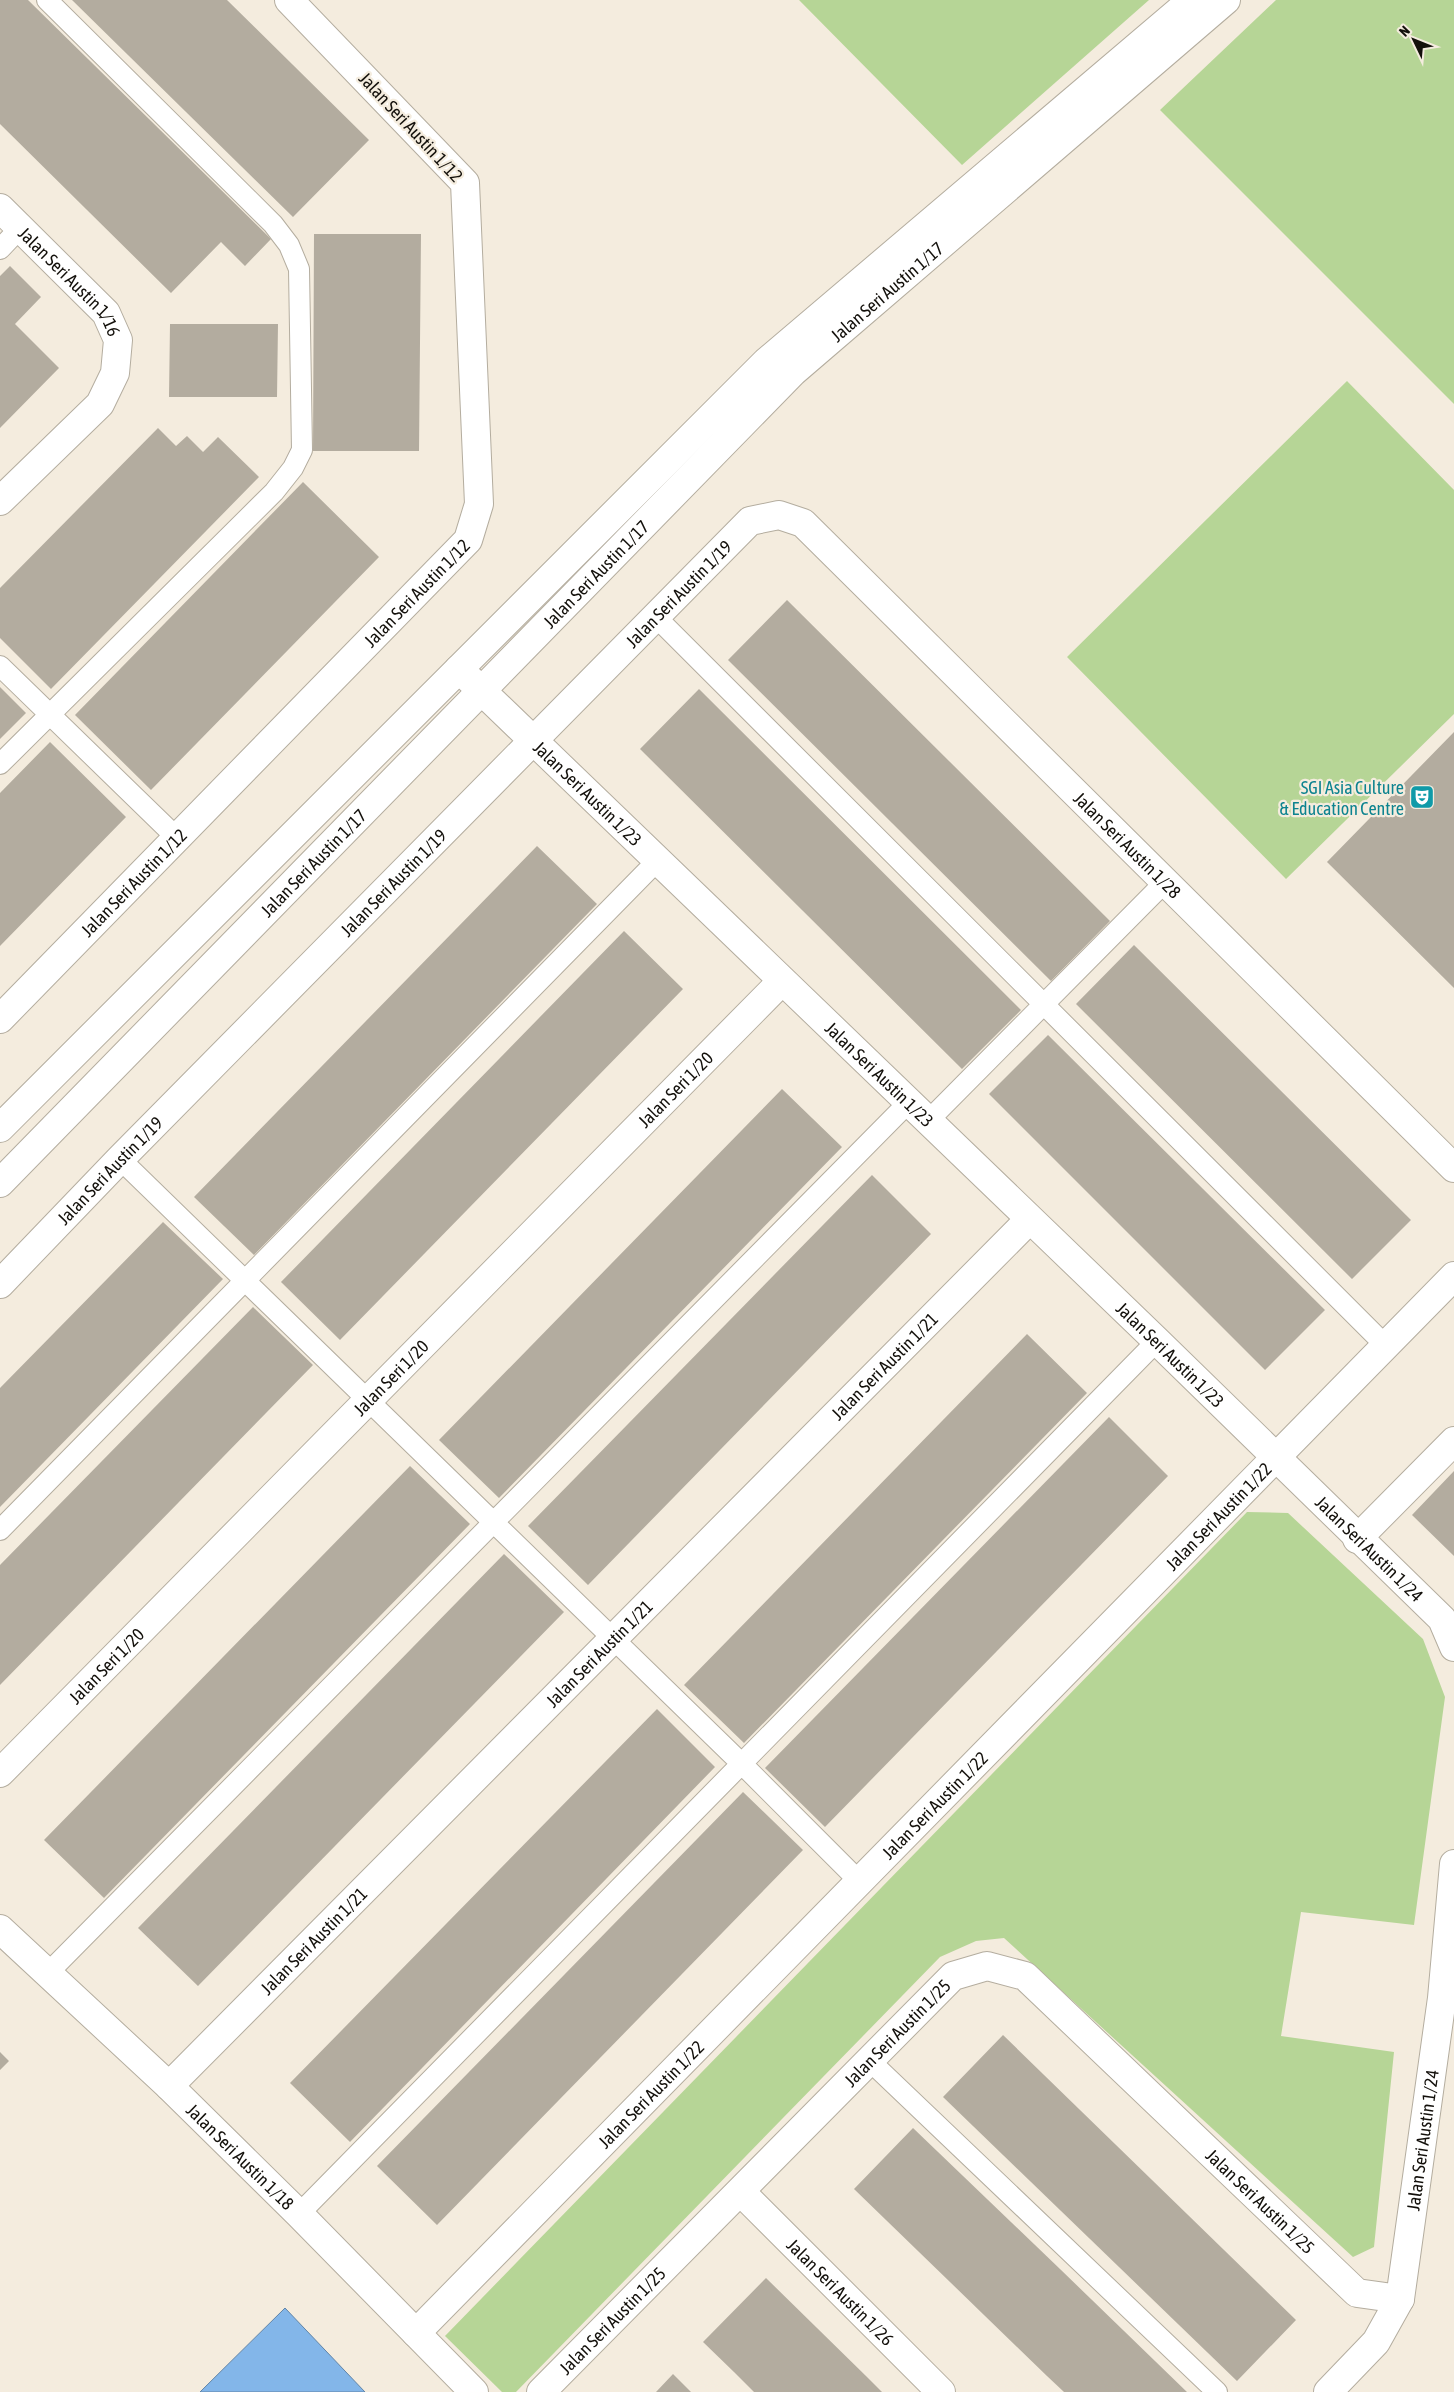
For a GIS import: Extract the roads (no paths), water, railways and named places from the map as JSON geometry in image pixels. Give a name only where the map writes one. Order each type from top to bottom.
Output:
[{"type":"street","name":"Jalan Seri Austin 1/12","points":[[0,1019],[468,540],[479,504],[465,183],[289,0]]},
{"type":"street","name":"Jalan Seri Austin 1/17","points":[[0,1128],[766,362],[1192,0]]},
{"type":"street","name":"Jalan Seri Austin 1/17","points":[[0,1183],[793,372],[1226,0]]},
{"type":"street","name":"Jalan Seri Austin 1/16","points":[[0,208],[106,313],[118,340],[115,373],[100,404],[0,501]]},
{"type":"street","name":"Jalan Seri Austin 1/19","points":[[0,1284],[120,1159],[750,521],[779,515],[803,523]]},
{"type":"street","name":"Jalan Seri Austin 1/28","points":[[803,523],[1454,1168]]},
{"type":"street","name":"Jalan Seri Austin 1/23","points":[[459,668],[782,982],[909,1102],[927,1122],[1157,1341],[1274,1458]]},
{"type":"street","name":"Jalan Seri 1/20","points":[[0,1773],[366,1400],[782,982]]},
{"type":"street","name":"Jalan Seri Austin 1/21","points":[[170,2086],[1029,1220]]},
{"type":"street","name":"Jalan Seri Austin 1/22","points":[[416,2333],[1454,1276]]},
{"type":"street","points":[[1357,1539],[1454,1441]]},
{"type":"street","name":"Jalan Seri Austin 1/24","points":[[1274,1458],[1442,1619],[1454,1647]]},
{"type":"street","name":"Jalan Seri Austin 1/24","points":[[1328,2392],[1376,2342],[1400,2299],[1448,1999],[1454,1864]]},
{"type":"street","name":"Jalan Seri Austin 1/18","points":[[0,1929],[46,1974],[170,2086],[300,2214],[474,2392]]},
{"type":"street","name":"Jalan Seri Austin 1/25","points":[[541,2392],[742,2192],[953,1976],[987,1966],[1025,1976],[1357,2293],[1400,2299]]},
{"type":"street","name":"Jalan Seri Austin 1/26","points":[[742,2192],[941,2392]]},
{"type":"lane","points":[[0,764],[274,492],[293,468],[302,450],[299,269],[289,245],[273,224],[47,0]]},
{"type":"lane","points":[[0,249],[20,228]]},
{"type":"lane","points":[[656,617],[1385,1345]]},
{"type":"lane","points":[[0,666],[177,838]]},
{"type":"lane","points":[[0,1530],[657,861]]},
{"type":"lane","points":[[927,1122],[1166,881]]},
{"type":"lane","points":[[46,1974],[909,1102]]},
{"type":"lane","points":[[120,1159],[612,1640],[742,1764],[860,1882]]},
{"type":"lane","points":[[300,2214],[1157,1341]]},
{"type":"lane","points":[[870,2061],[1217,2392]]},
{"type":"water","points":[[285,2308],[365,2392],[200,2392]]},
{"type":"place","name":"SGI Asia Culture & Education Centre","points":[[1422,797]]}]
